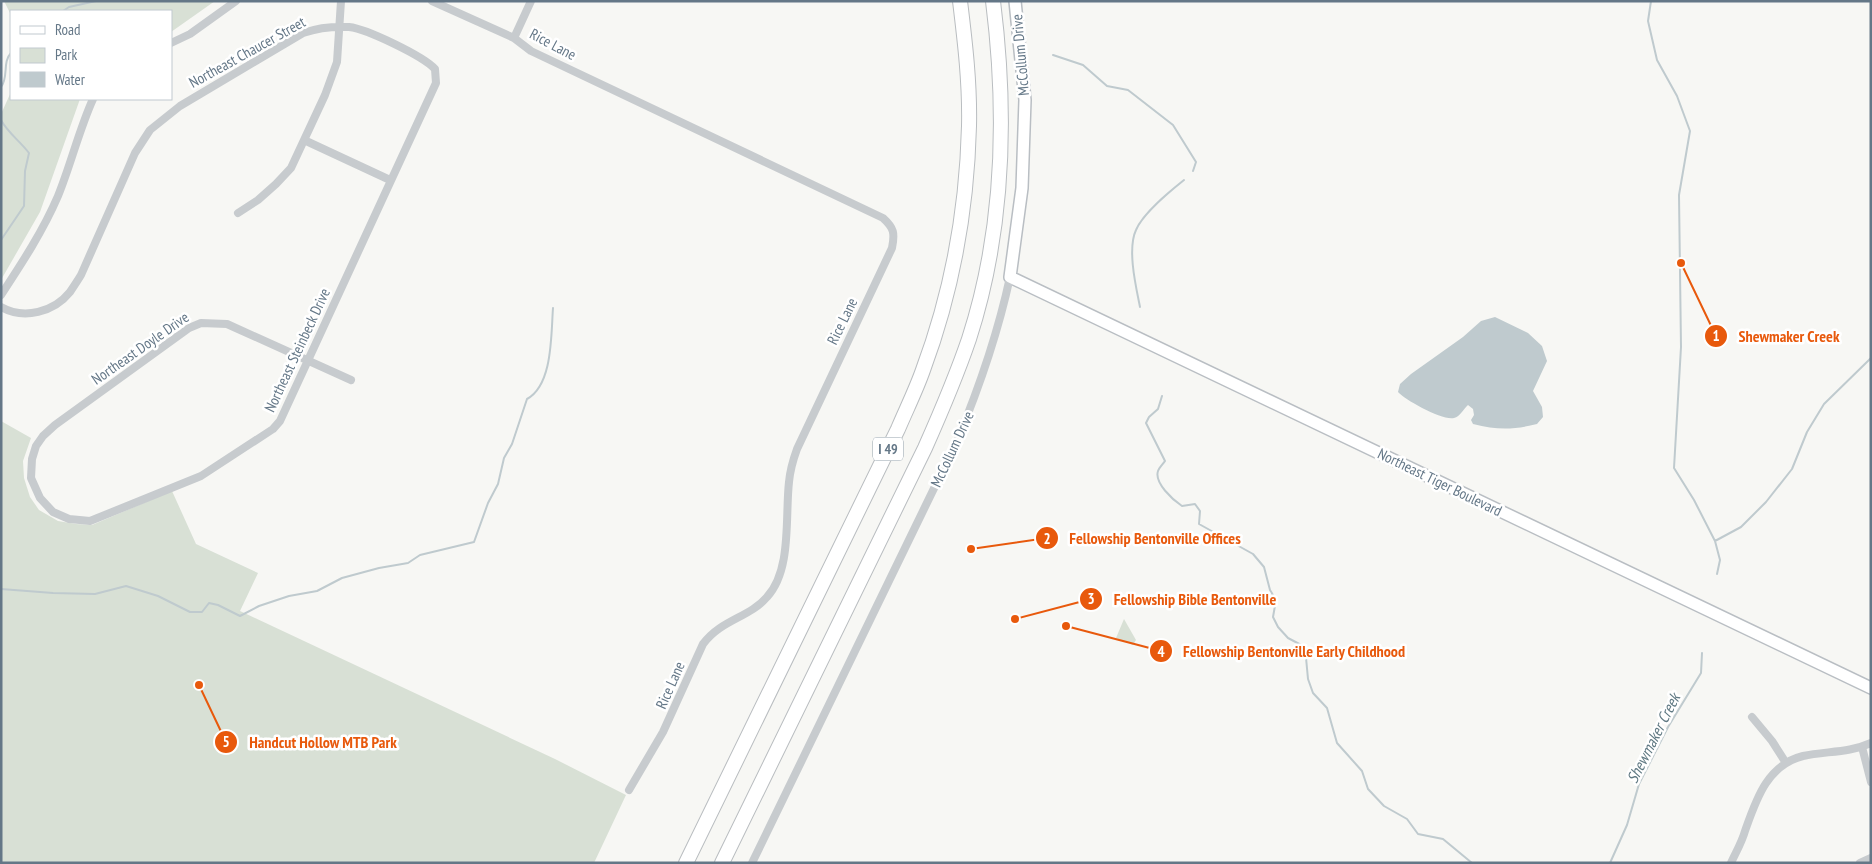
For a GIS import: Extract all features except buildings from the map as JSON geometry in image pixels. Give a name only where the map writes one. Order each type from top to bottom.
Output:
[{"type":"highway","name":"I 49","points":[[686,863],[898,429],[923,371],[943,311],[966,187],[969,124],[967,62],[960,1]]},
{"type":"highway","name":"I 49","points":[[722,863],[921,456],[949,394],[969,338],[984,280],[994,221],[1000,161],[998,40],[993,1]]},
{"type":"street","points":[[172,43],[190,34],[236,1]]},
{"type":"street","points":[[238,213],[258,200],[291,168],[325,95],[337,62],[341,1]]},
{"type":"street","name":"Rice Lane","points":[[432,1],[514,38],[531,51],[883,218],[892,226],[894,237],[892,248],[797,449],[792,464],[782,568],[776,584],[768,597],[758,606],[710,634],[703,644],[663,732],[629,790]]},
{"type":"street","points":[[514,38],[531,1]]},
{"type":"street","name":"McCollum Drive","points":[[752,863],[957,441],[977,393],[997,328],[1010,277],[1022,188],[1025,100],[1015,1]]},
{"type":"street","name":"Northeast Chaucer Street","points":[[1,307],[15,312],[34,313],[55,305],[70,292],[81,275],[138,148],[150,130],[180,106],[304,33],[319,28],[349,27],[374,35],[427,60],[436,69]]},
{"type":"street","name":"Northeast Steinbeck Drive","points":[[40,498],[47,507],[60,516],[90,521],[201,476],[276,426],[283,416],[436,83],[436,69]]},
{"type":"street","points":[[1,296],[48,218],[58,195],[82,123],[93,100]]},
{"type":"street","points":[[304,140],[390,180]]},
{"type":"street","name":"Northeast Tiger Boulevard","points":[[1010,277],[1871,688]]},
{"type":"street","name":"Northeast Doyle Drive","points":[[40,498],[31,478],[32,459],[36,446],[43,436],[55,425],[189,328],[201,323],[227,324],[351,380]]},
{"type":"street","points":[[1752,717],[1772,741],[1786,763]]},
{"type":"street","points":[[1731,863],[1745,832],[1758,795],[1770,779],[1786,763],[1803,756],[1844,752],[1871,743]]},
{"type":"street","points":[[1862,747],[1871,782]]},
{"type":"street","points":[[1860,863],[1871,858]]},
{"type":"green space","points":[[4,1],[215,1],[172,31],[172,10],[10,10],[10,13]]},
{"type":"green space","points":[[10,94],[10,100],[80,100],[40,212],[1,280],[1,114]]},
{"type":"green space","points":[[1,421],[31,438],[23,461],[24,478],[30,497],[39,510],[58,521],[92,525],[172,491],[196,544],[258,573],[240,611],[555,759],[626,795],[594,863],[1,863]]},
{"type":"green space","points":[[1124,619],[1136,640],[1133,645],[1116,638]]},
{"type":"water","points":[[1495,317],[1528,333],[1542,346],[1547,361],[1533,391],[1542,407],[1543,417],[1537,424],[1505,428],[1473,424],[1471,420],[1474,415],[1473,409],[1468,405],[1458,416],[1449,418],[1425,409],[1398,392],[1400,384],[1411,374],[1463,337],[1481,321]]},
{"type":"waterway","points":[[64,10],[69,7],[96,1]]},
{"type":"waterway","name":"Shewmaker Creek","points":[[1651,1],[1648,21],[1657,60],[1677,96],[1690,131],[1679,195],[1681,347],[1674,468],[1694,500],[1715,541],[1720,560],[1717,574]]},
{"type":"waterway","points":[[1,87],[5,79],[7,61],[10,54]]},
{"type":"waterway","points":[[1053,55],[1083,65],[1107,86],[1128,90],[1173,125],[1196,162],[1193,171]]},
{"type":"waterway","points":[[1,120],[29,153],[25,171],[24,206],[1,240]]},
{"type":"waterway","points":[[1140,307],[1132,257],[1133,238],[1139,223],[1150,210],[1184,180]]},
{"type":"waterway","points":[[1,589],[95,594],[126,586],[158,596],[190,612],[202,612],[209,603],[218,605],[240,616],[259,606],[289,596],[317,591],[342,578],[379,568],[408,563],[420,555],[474,542],[488,503],[498,484],[504,458],[512,444],[527,399],[536,392],[542,383],[551,345],[553,308]]},
{"type":"waterway","points":[[1715,541],[1741,527],[1766,502],[1792,469],[1807,432],[1824,404],[1871,358]]},
{"type":"waterway","points":[[1162,396],[1158,409],[1149,417],[1146,423],[1165,461],[1158,471],[1161,486],[1182,506],[1195,504],[1200,511],[1199,524],[1253,554],[1264,567],[1270,590],[1276,600],[1273,617],[1278,627],[1288,638],[1305,647],[1308,679],[1313,693],[1327,708],[1337,743],[1362,771],[1368,789],[1384,806],[1407,819],[1418,834],[1443,839],[1472,863]]},
{"type":"waterway","name":"Shewmaker Creek","points":[[1610,863],[1627,825],[1639,784],[1668,727],[1701,673],[1702,653]]},
{"type":"place","name":"Shewmaker Creek","points":[[1681,263]]},
{"type":"place","name":"Fellowship Bentonville Offices","points":[[971,549]]},
{"type":"place","name":"Fellowship Bible Bentonville","points":[[1015,619]]},
{"type":"place","name":"Fellowship Bentonville Early Childhood","points":[[1066,626]]},
{"type":"place","name":"Handcut Hollow MTB Park","points":[[199,685]]}]
